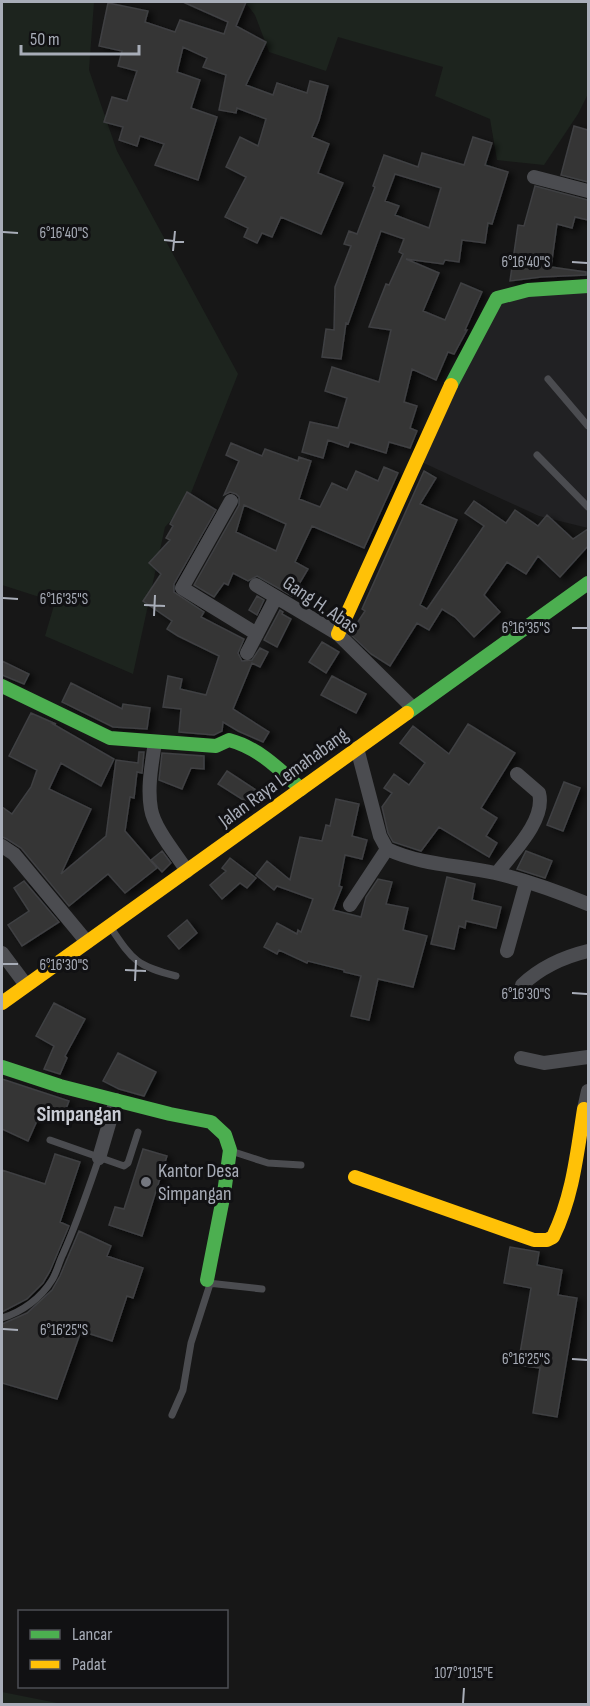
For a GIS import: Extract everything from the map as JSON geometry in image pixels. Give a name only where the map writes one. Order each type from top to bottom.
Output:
[{"type":"street","points":[[534,177],[588,191]]},
{"type":"street","points":[[338,633],[453,380],[497,298],[503,294],[519,291],[588,286]]},
{"type":"street","points":[[231,501],[182,588],[257,634]]},
{"type":"street","name":"Jalan Raya Lemahabang","points":[[2,1003],[588,583]]},
{"type":"street","name":"Gang H. Abas","points":[[256,585],[338,633],[413,708]]},
{"type":"street","points":[[247,654],[276,597]]},
{"type":"street","points":[[2,686],[110,738],[216,746],[229,740],[243,743],[265,757],[301,789]]},
{"type":"street","points":[[155,742],[149,791],[151,811],[159,828],[187,871]]},
{"type":"street","points":[[357,748],[380,836],[387,849],[411,859],[497,873],[563,893],[588,904]]},
{"type":"street","points":[[497,873],[530,831],[537,819],[540,806],[539,793],[517,774]]},
{"type":"street","points":[[2,846],[14,854],[87,942]]},
{"type":"street","points":[[350,905],[387,849]]},
{"type":"street","points":[[507,951],[526,882]]},
{"type":"street","points":[[522,985],[534,974],[554,963],[588,951]]},
{"type":"street","points":[[2,953],[27,985]]},
{"type":"street","points":[[521,1058],[544,1063],[588,1057]]},
{"type":"street","points":[[2,1067],[32,1078],[211,1122],[225,1135],[230,1150],[209,1282]]},
{"type":"street","points":[[355,1177],[534,1239],[546,1240],[553,1237],[563,1216],[576,1162],[588,1090]]},
{"type":"street","points":[[99,1158],[116,1100]]},
{"type":"street","points":[[584,1109],[588,1124]]},
{"type":"lane","points":[[548,379],[588,426]]},
{"type":"lane","points":[[537,455],[588,507]]},
{"type":"lane","points":[[110,926],[125,949],[140,964],[152,970],[176,976]]},
{"type":"lane","points":[[50,1140],[126,1166],[138,1132]]},
{"type":"lane","points":[[230,1150],[268,1163],[301,1165]]},
{"type":"lane","points":[[2,1318],[16,1314],[27,1306],[41,1294],[52,1279],[99,1158]]},
{"type":"lane","points":[[172,1415],[183,1390],[191,1343],[209,1282],[262,1289]]},
{"type":"shaded area","points":[[2,2],[94,2],[89,70],[117,151],[238,374],[187,503],[165,527],[133,674],[45,636],[55,602],[2,585]]},
{"type":"shaded area","points":[[245,2],[588,2],[588,94],[578,114],[544,165],[497,160],[490,119],[435,96],[443,67],[338,37],[326,71],[269,52],[255,15]]},
{"type":"shaded area","points":[[588,285],[588,528],[539,516],[415,459],[498,303]]},
{"type":"shaded area","points":[[2,1692],[62,1704],[2,1704]]},
{"type":"building","points":[[183,2],[246,2],[236,26],[266,42],[246,85],[273,95],[277,83],[307,93],[310,81],[328,86],[312,137],[329,144],[318,173],[343,183],[321,234],[281,217],[272,237],[262,233],[257,243],[244,237],[248,228],[225,217],[246,177],[226,167],[240,137],[258,146],[266,119],[237,108],[236,113],[219,110],[226,75],[203,67],[207,58],[183,47],[177,72],[200,80],[191,108],[217,117],[198,180],[155,165],[164,144],[140,136],[137,146],[119,140],[123,127],[104,122],[112,97],[127,101],[137,71],[118,66],[122,51],[99,46],[108,3],[148,11],[145,22],[175,32],[180,20],[224,34],[228,22]]},
{"type":"building","points":[[574,126],[588,130],[588,182],[561,175]]},
{"type":"building","points":[[473,137],[492,143],[485,165],[508,172],[492,224],[488,223],[485,243],[462,240],[459,262],[445,260],[443,264],[406,259],[439,273],[423,311],[445,320],[461,283],[482,292],[465,330],[467,330],[454,354],[448,352],[436,380],[412,369],[404,402],[417,406],[410,428],[417,431],[410,448],[389,442],[386,453],[350,442],[348,447],[328,440],[323,458],[302,452],[310,422],[338,428],[347,398],[325,391],[332,367],[379,382],[391,330],[369,327],[386,284],[389,285],[403,254],[399,252],[404,239],[381,231],[348,324],[346,323],[341,359],[322,357],[326,329],[334,330],[335,287],[351,246],[344,244],[349,231],[357,234],[375,187],[373,186],[384,155],[418,167],[422,153],[464,165]],"holes":[[[395,174],[441,188],[429,228],[395,215],[399,206],[385,201]]]},
{"type":"building","points":[[535,186],[588,200],[588,220],[575,217],[572,228],[557,224],[551,267],[586,272],[586,275],[510,281],[518,225],[524,226]]},
{"type":"building","points":[[231,443],[262,456],[265,449],[298,461],[299,457],[311,461],[299,499],[320,507],[332,483],[347,490],[356,471],[378,481],[384,467],[398,473],[364,548],[312,526],[295,562],[308,569],[292,596],[257,576],[248,581],[233,573],[228,585],[224,583],[214,597],[194,585],[239,505],[239,497],[236,494],[230,492],[224,495],[239,461],[226,455]],"holes":[[[244,505],[286,524],[276,551],[236,532]]]},
{"type":"building","points":[[424,471],[436,478],[420,504],[457,520],[420,605],[427,609],[484,526],[465,513],[474,501],[506,523],[515,510],[538,526],[547,515],[573,539],[588,529],[588,546],[560,577],[538,556],[526,574],[507,562],[484,595],[500,612],[474,637],[455,617],[442,609],[429,630],[417,623],[390,666],[371,654],[350,634],[365,611],[362,609]]},
{"type":"building","points":[[187,492],[216,510],[174,584],[174,592],[204,612],[201,617],[244,639],[238,653],[242,661],[252,660],[260,648],[268,652],[260,667],[252,663],[233,709],[269,732],[263,742],[223,722],[222,731],[214,735],[179,732],[181,709],[163,707],[168,676],[182,679],[180,689],[206,695],[219,656],[167,629],[172,621],[143,601],[161,574],[149,563],[170,540],[166,538],[173,526],[170,524]]},
{"type":"building","points":[[257,596],[264,600],[257,615],[249,610]]},
{"type":"building","points":[[280,610],[282,614],[291,619],[277,647],[264,640]]},
{"type":"building","points":[[322,642],[339,652],[326,673],[309,662]]},
{"type":"building","points":[[2,661],[29,674],[24,684],[2,675]]},
{"type":"building","points":[[332,676],[366,694],[356,713],[321,695]]},
{"type":"building","points":[[71,683],[122,709],[123,704],[150,708],[147,729],[113,727],[62,702]]},
{"type":"building","points":[[31,713],[56,724],[53,724],[114,759],[101,786],[61,763],[49,789],[91,809],[61,874],[106,836],[116,760],[138,763],[139,752],[144,752],[142,773],[137,772],[134,798],[130,797],[125,831],[157,868],[125,893],[108,874],[69,906],[21,848],[2,837],[2,807],[12,814],[31,787],[37,770],[9,756]]},
{"type":"building","points":[[468,724],[515,753],[481,808],[497,818],[486,836],[497,843],[489,857],[439,827],[421,851],[393,842],[388,833],[382,807],[392,793],[384,788],[394,774],[409,785],[425,763],[400,743],[413,726],[449,754]]},
{"type":"building","points":[[162,753],[204,756],[204,769],[191,768],[182,789],[159,780]]},
{"type":"building","points":[[227,771],[256,790],[248,803],[218,784]]},
{"type":"building","points":[[564,782],[580,788],[563,831],[547,825]]},
{"type":"building","points":[[336,799],[359,804],[352,836],[367,840],[362,859],[345,855],[339,886],[342,887],[333,910],[361,917],[366,897],[378,879],[392,882],[386,904],[408,908],[403,930],[427,936],[413,987],[378,979],[369,1020],[351,1016],[361,976],[308,961],[307,963],[279,950],[277,954],[264,947],[277,923],[297,934],[298,930],[301,932],[313,899],[277,886],[274,890],[256,875],[267,861],[290,880],[300,837],[322,841],[326,825],[330,826]]},
{"type":"building","points":[[162,851],[171,863],[162,872],[151,860]]},
{"type":"building","points":[[526,851],[552,861],[545,878],[517,869]]},
{"type":"building","points":[[230,858],[256,878],[247,888],[240,883],[222,899],[210,885],[226,871],[222,868]]},
{"type":"building","points":[[447,877],[475,884],[472,900],[501,907],[496,928],[466,921],[465,928],[459,926],[454,949],[431,944]]},
{"type":"building","points":[[24,881],[59,922],[22,946],[8,925],[29,911],[14,888]]},
{"type":"building","points":[[187,920],[197,933],[179,949],[168,936]]},
{"type":"building","points":[[54,1003],[85,1019],[65,1056],[67,1058],[60,1074],[44,1069],[54,1046],[36,1036]]},
{"type":"building","points":[[118,1053],[156,1072],[144,1096],[119,1089],[103,1081]]},
{"type":"building","points":[[2,1079],[69,1101],[61,1122],[40,1114],[28,1141],[2,1129]]},
{"type":"building","name":"Kantor Desa Simpangan","points":[[143,1149],[167,1156],[142,1236],[109,1225],[115,1207],[124,1209]]},
{"type":"building","points":[[55,1154],[80,1162],[60,1222],[69,1226],[43,1283],[27,1299],[2,1312],[2,1170],[45,1184]]},
{"type":"building","points":[[79,1231],[111,1246],[107,1256],[143,1268],[133,1298],[127,1296],[112,1341],[81,1331],[57,1399],[2,1383],[2,1324],[27,1313],[52,1290]]},
{"type":"building","points":[[510,1247],[539,1252],[537,1265],[562,1270],[558,1295],[577,1298],[557,1417],[533,1413],[540,1368],[518,1365],[531,1288],[504,1283]]},
{"type":"traffic: fast","points":[[451,385],[497,298],[528,290],[588,286]]},
{"type":"traffic: fast","points":[[407,713],[588,583]]},
{"type":"traffic: fast","points":[[2,686],[110,738],[216,746],[229,740],[250,748],[268,760],[301,789]]},
{"type":"traffic: fast","points":[[2,1067],[60,1086],[211,1122],[225,1135],[230,1150],[207,1280]]},
{"type":"traffic: slow","points":[[338,634],[451,385]]},
{"type":"traffic: slow","points":[[2,1003],[407,713]]},
{"type":"traffic: slow","points":[[355,1177],[534,1240],[547,1240],[553,1237],[565,1206],[584,1109]]},
{"type":"place","name":"Kantor Desa Simpangan","points":[[146,1182]]},
{"type":"district","name":"Simpangan","points":[[79,1113]]}]
